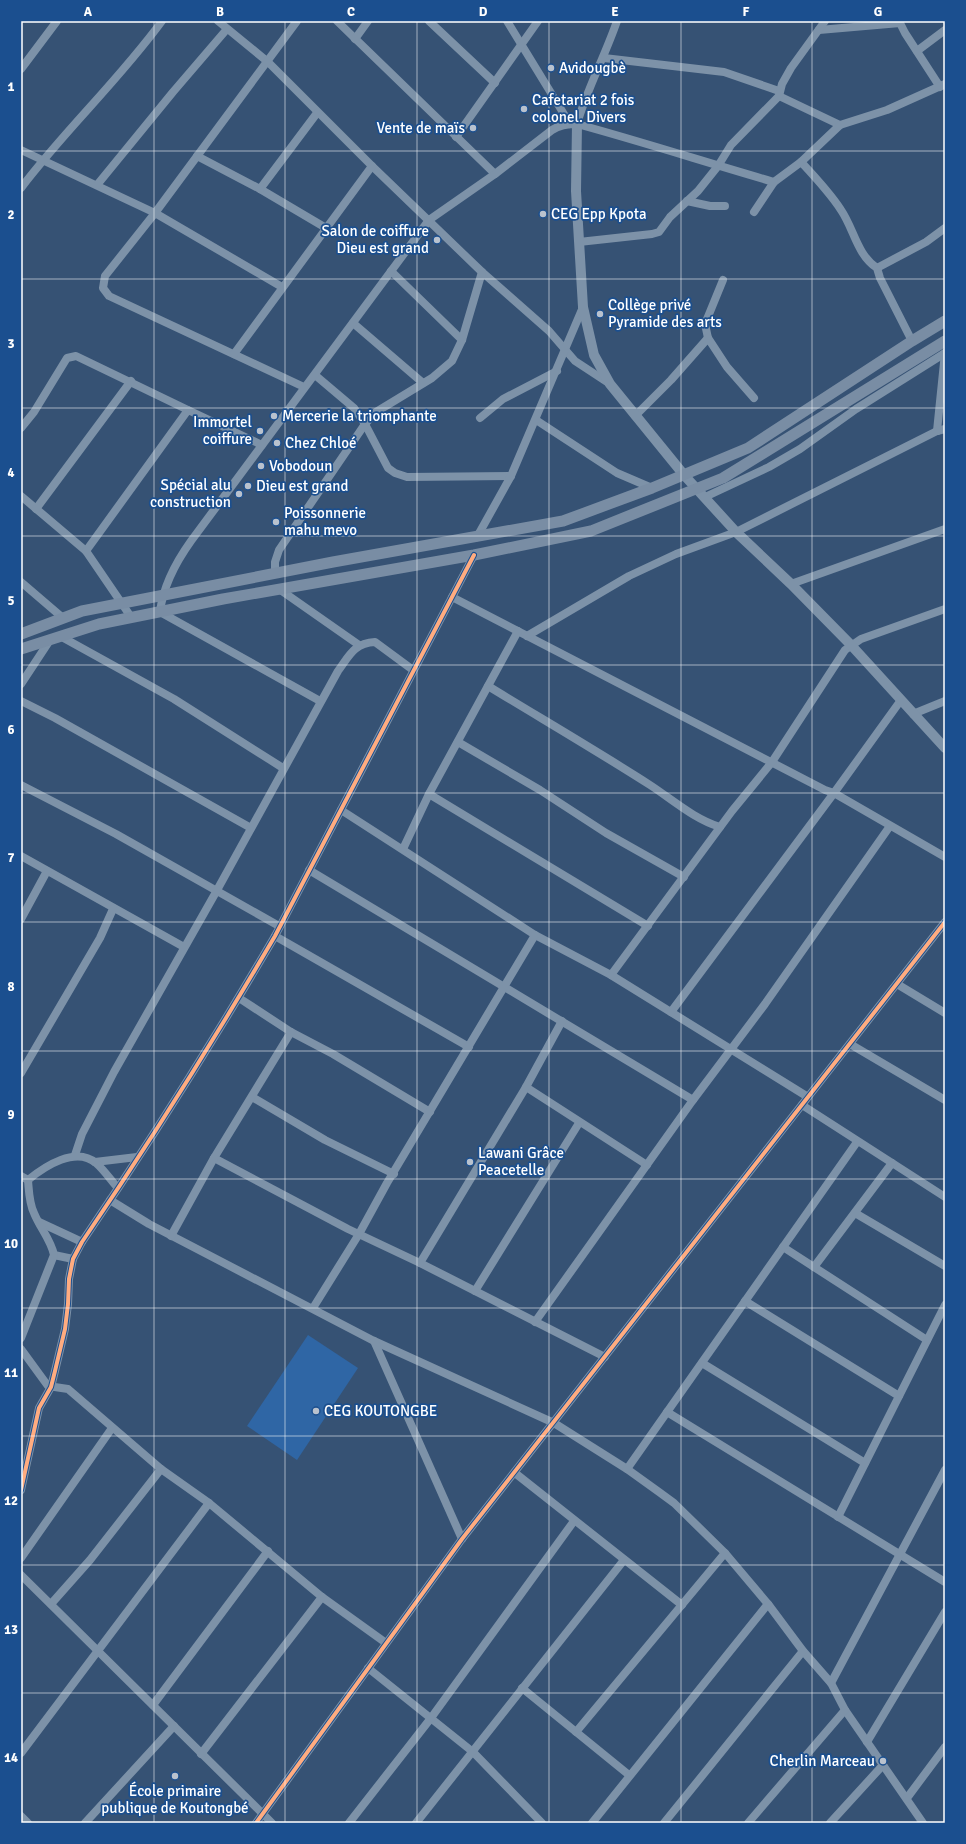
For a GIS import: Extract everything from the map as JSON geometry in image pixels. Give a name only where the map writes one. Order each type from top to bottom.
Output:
[{"type":"main road","points":[[21,634],[82,612],[275,574],[563,521],[652,488],[748,448],[945,321]]},
{"type":"main road","points":[[21,649],[99,624],[131,617],[279,589],[474,555],[590,532],[723,478],[945,341]]},
{"type":"street","points":[[21,70],[57,21]]},
{"type":"street","points":[[21,188],[43,160],[133,58],[162,21]]},
{"type":"street","points":[[218,21],[268,62],[317,113],[482,272],[549,331],[582,367],[610,384]]},
{"type":"street","points":[[297,21],[155,213],[105,276],[103,283],[105,293],[304,387]]},
{"type":"street","points":[[337,21],[496,174]]},
{"type":"street","points":[[356,39],[368,21]]},
{"type":"street","points":[[429,21],[495,83]]},
{"type":"street","points":[[507,21],[573,124]]},
{"type":"street","points":[[456,137],[538,21]]},
{"type":"street","points":[[618,21],[604,58],[573,124],[583,307],[594,355],[610,384],[684,475],[736,532],[791,584],[851,645],[945,748]]},
{"type":"street","points":[[579,242],[656,234],[688,201],[718,166],[731,144],[779,93],[791,68],[826,21]]},
{"type":"street","points":[[754,212],[774,182],[801,162],[840,125],[887,110],[942,85],[917,51],[900,22],[819,30]]},
{"type":"street","points":[[97,185],[173,92],[228,29]]},
{"type":"street","points":[[917,51],[945,30]]},
{"type":"street","points":[[604,58],[724,72],[779,93],[840,125]]},
{"type":"street","points":[[260,189],[317,113]]},
{"type":"street","points":[[320,701],[160,612],[162,596],[179,559],[304,387],[315,376],[429,220],[496,174],[552,130],[557,127],[573,124],[622,136],[774,182]]},
{"type":"street","points":[[21,150],[155,213],[282,287]]},
{"type":"street","points":[[197,156],[260,189],[326,228]]},
{"type":"street","points":[[801,162],[842,210],[864,255],[870,263],[877,268],[880,278],[912,341]]},
{"type":"street","points":[[234,354],[372,166]]},
{"type":"street","points":[[688,201],[710,206],[725,206]]},
{"type":"street","points":[[877,268],[926,242],[945,228]]},
{"type":"street","points":[[391,272],[462,340]]},
{"type":"street","points":[[275,574],[275,562],[279,550],[365,424],[380,409],[410,392],[445,369],[452,361],[462,340],[482,272]]},
{"type":"street","points":[[723,280],[705,324],[708,338],[727,367],[754,398]]},
{"type":"street","points":[[477,537],[512,476],[557,372],[583,307]]},
{"type":"street","points":[[353,323],[423,383]]},
{"type":"street","points":[[635,416],[671,380],[708,338]]},
{"type":"street","points":[[527,636],[629,576],[676,554],[736,532],[941,430],[944,353],[889,387],[782,460],[705,497]]},
{"type":"street","points":[[21,428],[34,412],[70,356],[76,356],[262,445]]},
{"type":"street","points":[[480,418],[503,400],[557,372]]},
{"type":"street","points":[[315,376],[354,408],[365,424],[388,468],[395,473],[407,476],[512,476]]},
{"type":"street","points":[[36,509],[131,381]]},
{"type":"street","points":[[86,551],[188,410]]},
{"type":"street","points":[[536,420],[617,472],[652,488]]},
{"type":"street","points":[[21,496],[86,551],[131,617]]},
{"type":"street","points":[[791,584],[945,529]]},
{"type":"street","points":[[21,1490],[39,1408],[51,1387],[65,1329],[69,1279],[73,1259],[117,1187],[189,1078],[239,998],[275,936],[308,870],[341,810],[474,555]]},
{"type":"street","points":[[21,582],[63,618]]},
{"type":"street","points":[[279,589],[359,645]]},
{"type":"street","points":[[452,597],[825,790],[834,793],[945,857]]},
{"type":"street","points":[[611,975],[720,827],[772,762],[842,655],[851,645],[861,639],[945,609]]},
{"type":"street","points":[[402,849],[429,794],[518,631]]},
{"type":"street","points":[[21,684],[55,638],[174,699],[283,768]]},
{"type":"street","points":[[75,1155],[82,1134],[110,1080],[338,671],[352,651],[359,645],[374,642],[414,670]]},
{"type":"street","points":[[488,686],[650,785],[707,823],[720,827]]},
{"type":"street","points":[[672,1012],[901,700]]},
{"type":"street","points":[[21,701],[56,718],[251,828]]},
{"type":"street","points":[[913,714],[945,701]]},
{"type":"street","points":[[458,742],[540,790],[606,833],[684,877]]},
{"type":"street","points":[[21,785],[116,834],[216,892],[279,926]]},
{"type":"street","points":[[429,794],[648,926]]},
{"type":"street","points":[[341,810],[535,936],[611,975],[808,1097]]},
{"type":"street","points":[[535,1322],[890,826]]},
{"type":"street","points":[[21,856],[184,947]]},
{"type":"street","points":[[308,870],[693,1100]]},
{"type":"street","points":[[21,919],[47,871]]},
{"type":"street","points":[[21,1073],[100,938],[114,909]]},
{"type":"street","points":[[256,1823],[462,1539],[945,922]]},
{"type":"street","points":[[275,936],[469,1047]]},
{"type":"street","points":[[313,1308],[360,1234],[387,1183],[394,1174],[535,936]]},
{"type":"street","points":[[897,984],[945,1013]]},
{"type":"street","points":[[239,998],[291,1032],[333,1054],[430,1112]]},
{"type":"street","points":[[420,1263],[526,1087],[562,1021]]},
{"type":"street","points":[[171,1236],[214,1158],[291,1032]]},
{"type":"street","points":[[850,1044],[945,1100]]},
{"type":"street","points":[[526,1087],[647,1165]]},
{"type":"street","points":[[252,1098],[325,1140],[394,1174]]},
{"type":"street","points":[[802,1105],[945,1197]]},
{"type":"street","points":[[475,1291],[580,1123]]},
{"type":"street","points":[[627,1469],[858,1142]]},
{"type":"street","points":[[21,1338],[54,1255],[53,1246],[38,1222],[30,1203],[25,1178],[44,1167],[75,1155],[95,1162],[137,1157]]},
{"type":"street","points":[[214,1158],[360,1234],[605,1357]]},
{"type":"street","points":[[95,1162],[117,1187]]},
{"type":"street","points":[[814,1267],[892,1163]]},
{"type":"street","points":[[110,1200],[171,1236],[313,1308],[374,1341],[554,1423],[627,1469],[674,1503],[725,1553],[768,1604],[803,1651],[831,1683],[845,1710],[923,1823]]},
{"type":"street","points":[[855,1213],[945,1266]]},
{"type":"street","points":[[38,1222],[82,1242]]},
{"type":"street","points":[[784,1247],[927,1340]]},
{"type":"street","points":[[54,1255],[73,1259]]},
{"type":"street","points":[[745,1301],[899,1396]]},
{"type":"street","points":[[838,1517],[945,1305]]},
{"type":"street","points":[[374,1341],[462,1539]]},
{"type":"street","points":[[21,1349],[46,1384],[51,1387],[68,1389],[161,1469],[209,1502],[322,1597],[386,1643]]},
{"type":"street","points":[[702,1363],[866,1463]]},
{"type":"street","points":[[667,1412],[945,1582]]},
{"type":"street","points":[[21,1558],[112,1428]]},
{"type":"street","points":[[51,1604],[90,1560],[161,1469]]},
{"type":"street","points":[[831,1683],[945,1470]]},
{"type":"street","points":[[515,1473],[682,1605]]},
{"type":"street","points":[[21,1753],[209,1502]]},
{"type":"street","points":[[349,1823],[431,1718],[574,1520]]},
{"type":"street","points":[[153,1706],[268,1551]]},
{"type":"street","points":[[576,1732],[725,1553]]},
{"type":"street","points":[[416,1823],[624,1560]]},
{"type":"street","points":[[21,1575],[272,1823]]},
{"type":"street","points":[[201,1754],[322,1597]]},
{"type":"street","points":[[592,1823],[629,1775],[768,1604]]},
{"type":"street","points":[[868,1742],[945,1612]]},
{"type":"street","points":[[664,1823],[803,1651]]},
{"type":"street","points":[[368,1668],[473,1752],[542,1823]]},
{"type":"street","points":[[522,1688],[629,1775]]},
{"type":"street","points":[[748,1823],[845,1710]]},
{"type":"street","points":[[85,1823],[174,1726]]},
{"type":"street","points":[[907,1798],[945,1747]]},
{"type":"street","points":[[830,1823],[883,1765]]},
{"type":"street","points":[[21,1816],[28,1823]]},
{"type":"shaded area","points":[[308,1335],[358,1368],[297,1460],[247,1426]]},
{"type":"cycle path","points":[[21,1490],[39,1408],[51,1387],[65,1329],[69,1279],[73,1259],[82,1242],[132,1167],[229,1014],[275,936],[474,555]]},
{"type":"cycle path","points":[[256,1823],[462,1539],[945,922]]},
{"type":"place","name":"Avidougbè","points":[[551,68]]},
{"type":"place","name":"Cafetariat 2 fois colonel. Divers","points":[[524,109]]},
{"type":"place","name":"Vente de maïs","points":[[473,128]]},
{"type":"place","name":"CEG Epp Kpota","points":[[543,214]]},
{"type":"place","name":"Salon de coiffure Dieu est grand","points":[[437,240]]},
{"type":"place","name":"Collège privé Pyramide des arts","points":[[600,314]]},
{"type":"place","name":"Mercerie la triomphante","points":[[274,416]]},
{"type":"place","name":"Immortel coiffure","points":[[260,431]]},
{"type":"place","name":"Chez Chloé","points":[[277,443]]},
{"type":"place","name":"Vobodoun","points":[[261,466]]},
{"type":"place","name":"Dieu est grand","points":[[248,486]]},
{"type":"place","name":"Spécial alu construction","points":[[239,494]]},
{"type":"place","name":"Poissonnerie mahu mevo","points":[[276,522]]},
{"type":"place","name":"Lawani Grâce Peacetelle","points":[[470,1162]]},
{"type":"place","name":"CEG KOUTONGBE","points":[[316,1411]]},
{"type":"place","name":"Cherlin Marceau","points":[[883,1761]]},
{"type":"place","name":"École primaire publique de Koutongbé","points":[[175,1776]]}]
